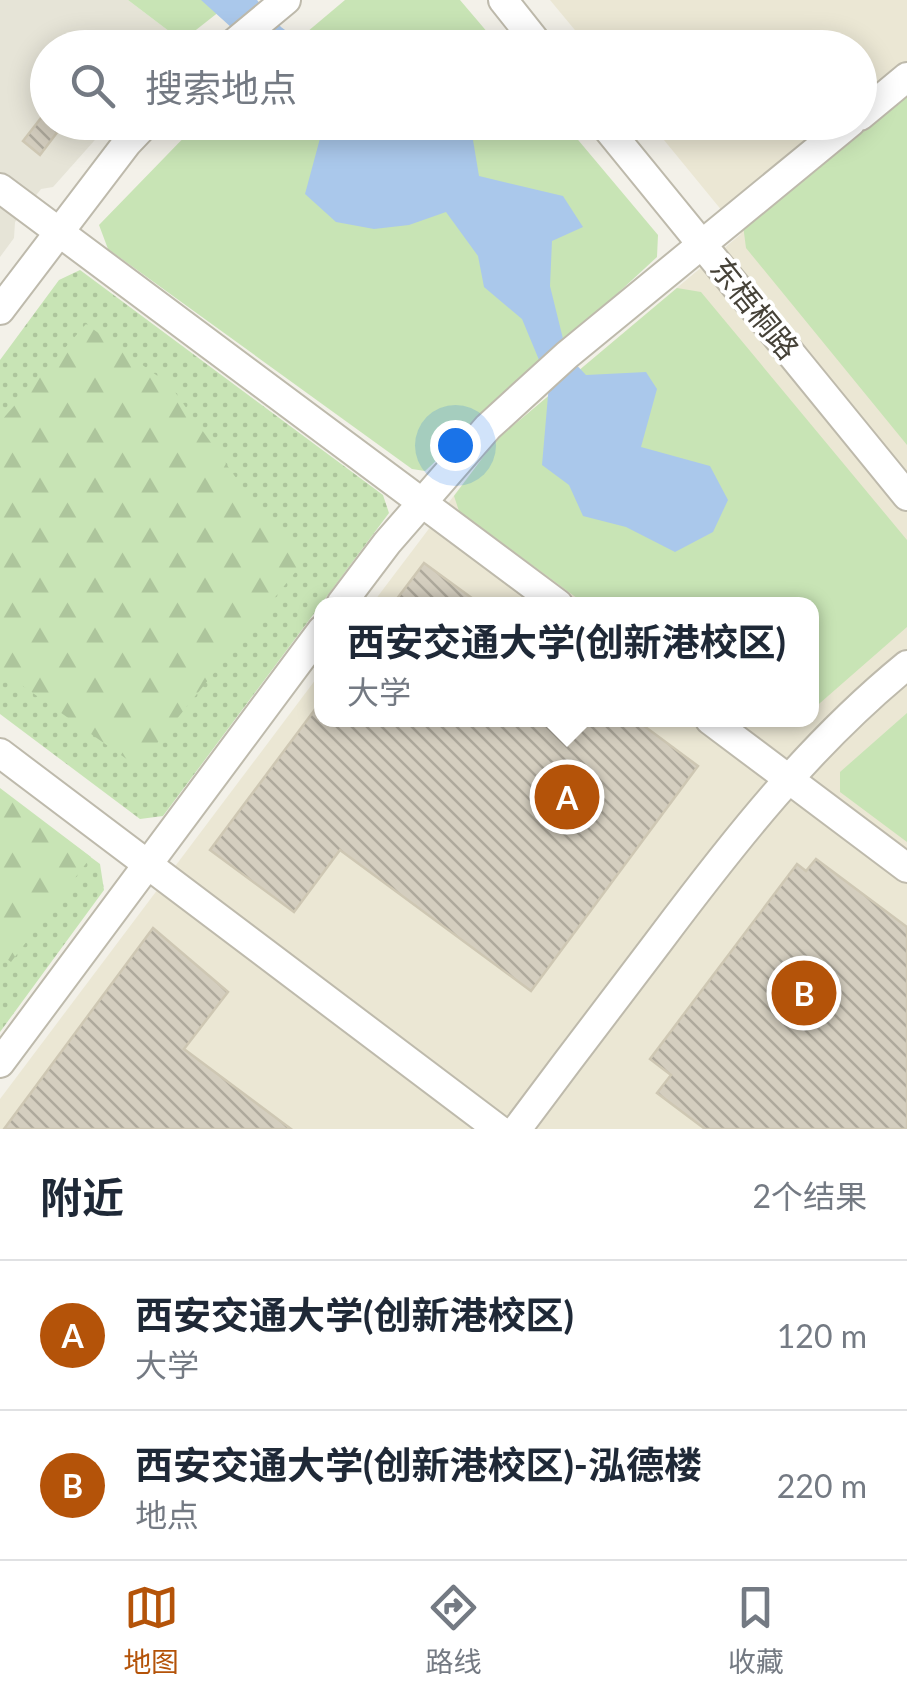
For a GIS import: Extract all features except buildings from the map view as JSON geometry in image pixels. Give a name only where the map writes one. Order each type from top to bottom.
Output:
[{"type":"street","points":[[250,30],[286,0]]},
{"type":"street","points":[[502,0],[526,30]]},
{"type":"street","points":[[877,102],[907,77]]},
{"type":"street","points":[[0,310],[130,140]]},
{"type":"street","name":"东梧桐路","points":[[616,140],[907,496]]},
{"type":"street","points":[[346,597],[386,543],[488,426],[554,366],[829,140]]},
{"type":"street","points":[[0,188],[549,597]]},
{"type":"street","points":[[0,1062],[314,641]]},
{"type":"street","points":[[517,1129],[728,849],[787,778],[907,665]]},
{"type":"street","points":[[719,727],[907,868]]},
{"type":"street","points":[[0,753],[498,1129]]},
{"type":"shaded area","points":[[0,0],[128,0],[168,30],[30,30],[30,140],[95,140],[53,187],[41,189],[15,222],[14,238],[0,257]]},
{"type":"shaded area","points":[[550,0],[907,0],[907,1129],[0,1129],[0,1099],[314,682],[314,727],[819,727],[819,597],[377,597],[496,440],[741,234],[664,140],[877,140],[877,30],[575,30]]},
{"type":"green space","points":[[128,0],[234,0],[196,30],[168,30]]},
{"type":"green space","points":[[345,0],[460,0],[486,30],[309,30]]},
{"type":"green space","points":[[907,92],[907,445],[746,248],[743,225],[848,140],[877,140],[877,116]]},
{"type":"green space","points":[[182,140],[578,140],[658,235],[657,257],[425,471],[412,469],[108,249],[99,225]]},
{"type":"green space","points":[[80,270],[383,495],[389,513],[326,597],[314,597],[314,614],[163,816],[140,819],[0,714],[0,360],[59,280]]},
{"type":"green space","points":[[677,288],[701,292],[907,540],[907,627],[819,704],[819,597],[576,597],[459,511],[454,496],[496,440]]},
{"type":"green space","points":[[86,324],[170,385],[271,527],[310,554],[138,767],[0,670],[0,422]]},
{"type":"green space","points":[[907,713],[907,842],[840,792],[840,772]]},
{"type":"green space","points":[[0,788],[91,857],[11,962],[0,954]]},
{"type":"green space","points":[[0,790],[100,864],[104,890],[0,1032]]},
{"type":"water","points":[[201,0],[257,0],[285,30],[234,30]]},
{"type":"water","points":[[320,140],[473,140],[479,176],[563,196],[583,227],[552,241],[550,286],[567,355],[586,375],[646,372],[657,389],[641,447],[710,466],[728,500],[713,532],[675,552],[626,527],[583,516],[569,485],[542,465],[549,384],[522,319],[484,287],[478,256],[446,212],[409,225],[374,229],[336,222],[305,194]]},
{"type":"place","name":"西安交通大学(创新港校区)","points":[[567,797]]},
{"type":"place","name":"西安交通大学(创新港校区)-泓德楼","points":[[804,993]]}]
